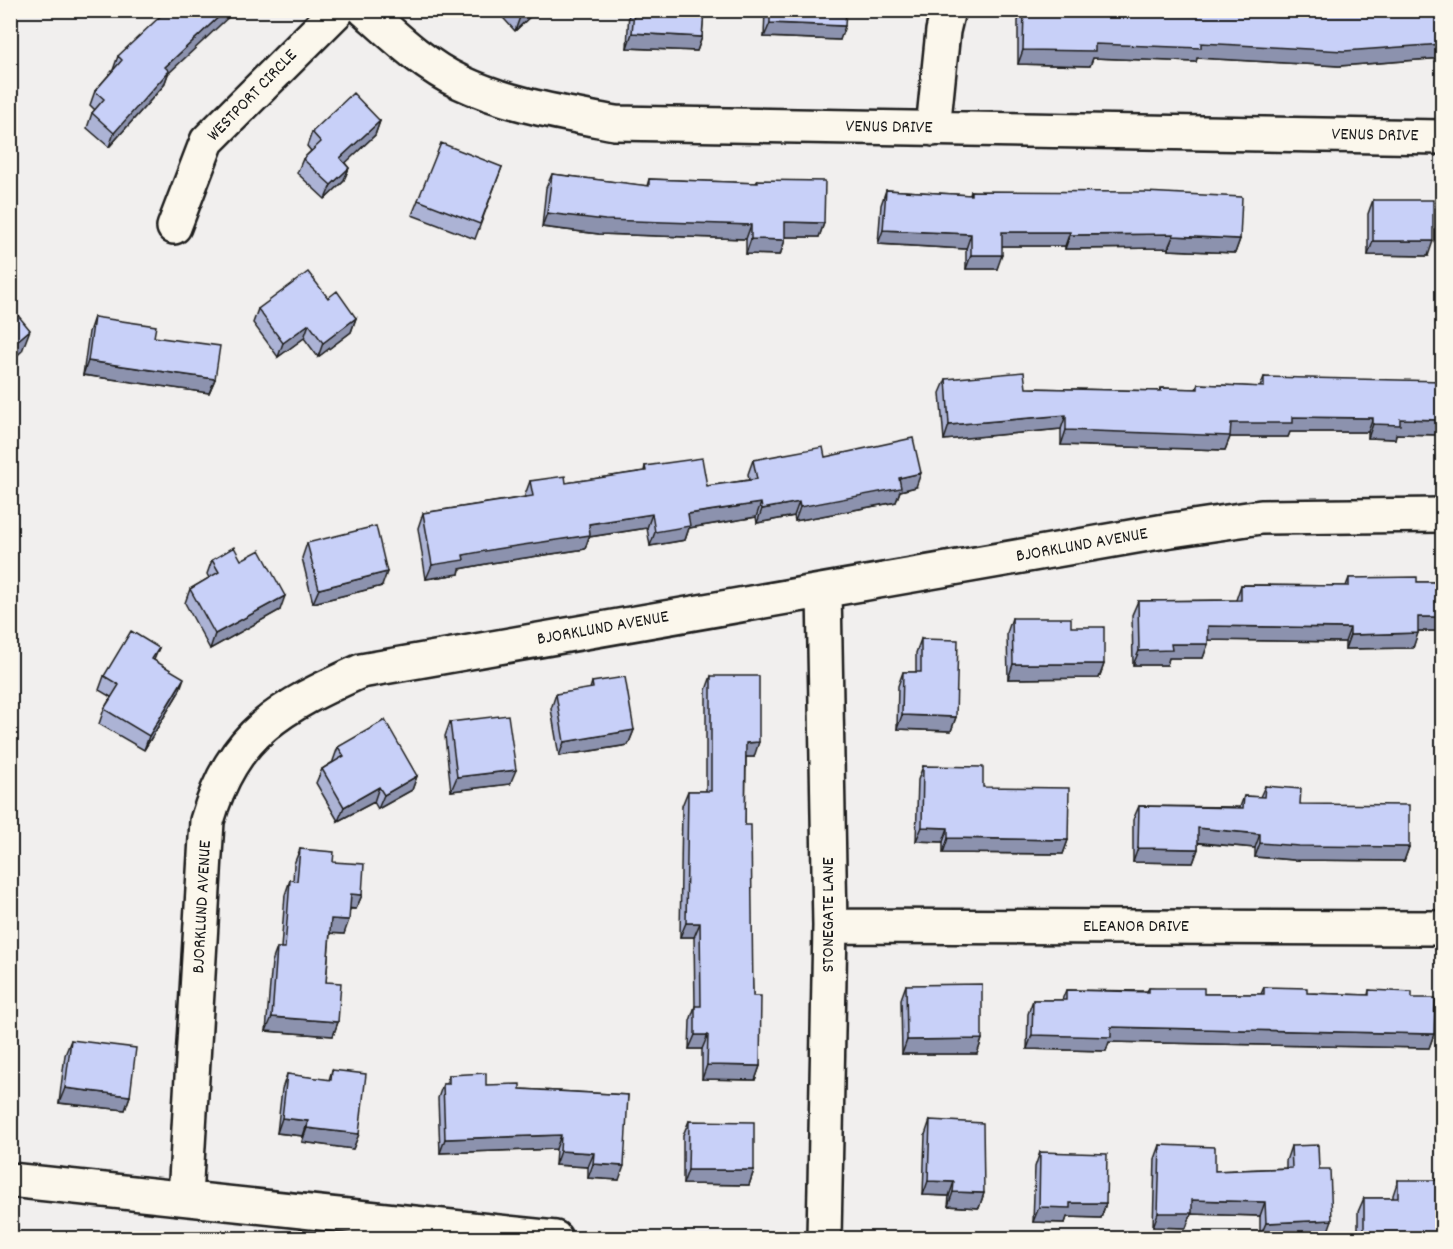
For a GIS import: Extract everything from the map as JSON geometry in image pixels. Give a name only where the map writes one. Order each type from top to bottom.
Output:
[{"type":"street","name":"WESTPORT CIRCLE","points":[[174,227],[207,141],[338,10]]},
{"type":"street","name":"VENUS DRIVE","points":[[365,10],[408,48],[459,82],[517,104],[615,123],[1443,137]]},
{"type":"street","points":[[933,129],[943,31],[948,10]]},
{"type":"street","name":"BJORKLUND AVENUE","points":[[185,1197],[207,821],[227,767],[266,722],[305,696],[361,671],[1165,531],[1261,518],[1443,515]]},
{"type":"street","name":"STONEGATE LANE","points":[[824,591],[830,926],[824,1239]]},
{"type":"street","name":"ELEANOR DRIVE","points":[[830,926],[1443,928]]},
{"type":"street","points":[[10,1180],[185,1197],[555,1239]]},
{"type":"building","points":[[167,10],[226,10],[165,67],[169,71],[114,133],[92,113],[104,99],[95,91],[122,60],[118,56]]},
{"type":"building","points":[[514,10],[527,10],[520,17]]},
{"type":"building","points":[[634,10],[704,10],[702,37],[632,33]]},
{"type":"building","points":[[770,10],[846,10],[845,26],[770,23]]},
{"type":"building","points":[[1024,10],[1311,10],[1311,14],[1356,10],[1443,11],[1443,44],[1344,51],[1201,43],[1201,48],[1095,44],[1095,51],[1023,50]]},
{"type":"building","points":[[353,93],[380,121],[340,158],[349,168],[331,185],[303,159],[321,142],[312,132]]},
{"type":"building","points":[[441,143],[502,167],[480,224],[418,200]]},
{"type":"building","points":[[552,174],[649,186],[649,179],[758,183],[758,180],[825,181],[824,223],[785,222],[785,240],[751,239],[751,225],[605,220],[547,213]]},
{"type":"building","points":[[886,190],[971,195],[971,191],[1145,192],[1242,197],[1240,239],[1173,236],[1174,234],[1070,235],[1070,232],[1002,232],[1002,255],[971,255],[971,234],[883,230]]},
{"type":"building","points":[[1373,200],[1433,200],[1433,241],[1373,241]]},
{"type":"building","points":[[308,272],[328,298],[337,291],[356,318],[323,343],[309,324],[283,343],[258,309]]},
{"type":"building","points":[[10,273],[16,313],[30,330],[10,347]]},
{"type":"building","points":[[94,317],[156,326],[154,337],[220,346],[215,379],[88,361]]},
{"type":"building","points":[[1024,372],[1026,388],[1161,391],[1161,388],[1198,389],[1198,384],[1264,387],[1264,377],[1443,381],[1443,420],[1400,419],[1400,425],[1373,424],[1373,418],[1293,417],[1293,423],[1231,423],[1230,436],[1066,430],[1066,415],[949,425],[946,379]]},
{"type":"building","points":[[913,438],[921,473],[899,478],[901,488],[800,507],[799,502],[762,509],[761,503],[688,514],[690,526],[655,532],[652,514],[589,524],[590,535],[463,555],[464,560],[432,565],[423,513],[533,496],[530,481],[565,476],[566,483],[646,471],[645,466],[702,458],[707,486],[757,479],[753,460],[823,447],[825,457]]},
{"type":"building","points":[[376,526],[387,572],[319,589],[307,543]]},
{"type":"building","points":[[234,547],[241,560],[260,550],[285,596],[215,634],[190,589],[219,572],[212,560]]},
{"type":"building","points":[[1417,577],[1417,582],[1443,582],[1443,617],[1418,617],[1418,633],[1350,635],[1350,628],[1208,626],[1208,644],[1171,644],[1172,650],[1139,651],[1138,601],[1241,600],[1241,585],[1349,586],[1349,578]]},
{"type":"building","points":[[1012,618],[1071,618],[1071,627],[1104,627],[1104,664],[1013,664]]},
{"type":"building","points":[[131,631],[159,648],[152,659],[184,678],[149,736],[104,709],[119,685],[104,676]]},
{"type":"building","points":[[921,639],[958,640],[956,717],[902,715],[903,672],[921,672]]},
{"type":"building","points":[[711,676],[759,676],[759,742],[746,743],[745,825],[751,825],[753,996],[761,996],[760,1066],[707,1065],[708,1035],[695,1035],[695,1006],[701,1006],[700,923],[686,923],[688,791],[711,791]]},
{"type":"building","points":[[625,677],[634,730],[564,742],[556,694],[593,688],[592,682]]},
{"type":"building","points":[[508,715],[516,770],[457,777],[450,722]]},
{"type":"building","points":[[385,720],[417,776],[384,795],[379,787],[344,807],[322,769],[344,756],[338,747]]},
{"type":"building","points":[[923,766],[983,767],[983,787],[1069,788],[1068,840],[948,838],[948,828],[922,827]]},
{"type":"building","points":[[1265,786],[1301,789],[1300,804],[1409,805],[1409,847],[1299,846],[1260,843],[1260,834],[1198,828],[1198,849],[1138,848],[1139,806],[1243,808],[1244,796],[1264,797]]},
{"type":"building","points":[[300,849],[334,852],[333,862],[364,864],[362,895],[351,894],[349,920],[331,919],[326,982],[341,983],[338,1022],[272,1017],[277,948],[285,948],[290,880],[297,881]]},
{"type":"building","points":[[982,984],[982,1039],[907,1040],[906,985]]},
{"type":"building","points":[[1264,987],[1307,988],[1307,993],[1369,995],[1369,990],[1412,992],[1412,998],[1435,998],[1434,1034],[1111,1027],[1111,1037],[1032,1035],[1033,1000],[1066,1000],[1066,990],[1149,992],[1149,988],[1204,988],[1204,994],[1264,994]]},
{"type":"building","points":[[71,1040],[136,1048],[130,1096],[65,1088]]},
{"type":"building","points":[[332,1070],[366,1074],[359,1134],[307,1128],[308,1121],[282,1118],[287,1074],[331,1080]]},
{"type":"building","points":[[486,1073],[486,1085],[520,1084],[520,1089],[628,1095],[624,1166],[593,1164],[594,1153],[560,1151],[561,1135],[445,1139],[443,1084],[449,1084],[449,1075]]},
{"type":"building","points":[[930,1120],[983,1123],[984,1193],[953,1192],[954,1182],[928,1181]]},
{"type":"building","points":[[689,1121],[754,1122],[754,1170],[688,1170]]},
{"type":"building","points":[[1160,1145],[1215,1147],[1215,1171],[1292,1168],[1291,1146],[1318,1145],[1319,1169],[1330,1169],[1332,1220],[1266,1223],[1265,1202],[1192,1200],[1192,1213],[1158,1213]]},
{"type":"building","points":[[1040,1152],[1107,1154],[1106,1203],[1070,1203],[1070,1208],[1039,1207]]},
{"type":"building","points":[[1398,1180],[1443,1180],[1443,1234],[1364,1233],[1364,1198],[1398,1198]]},
{"type":"building","points":[[51,1234],[81,1237],[81,1239],[51,1239]]}]
